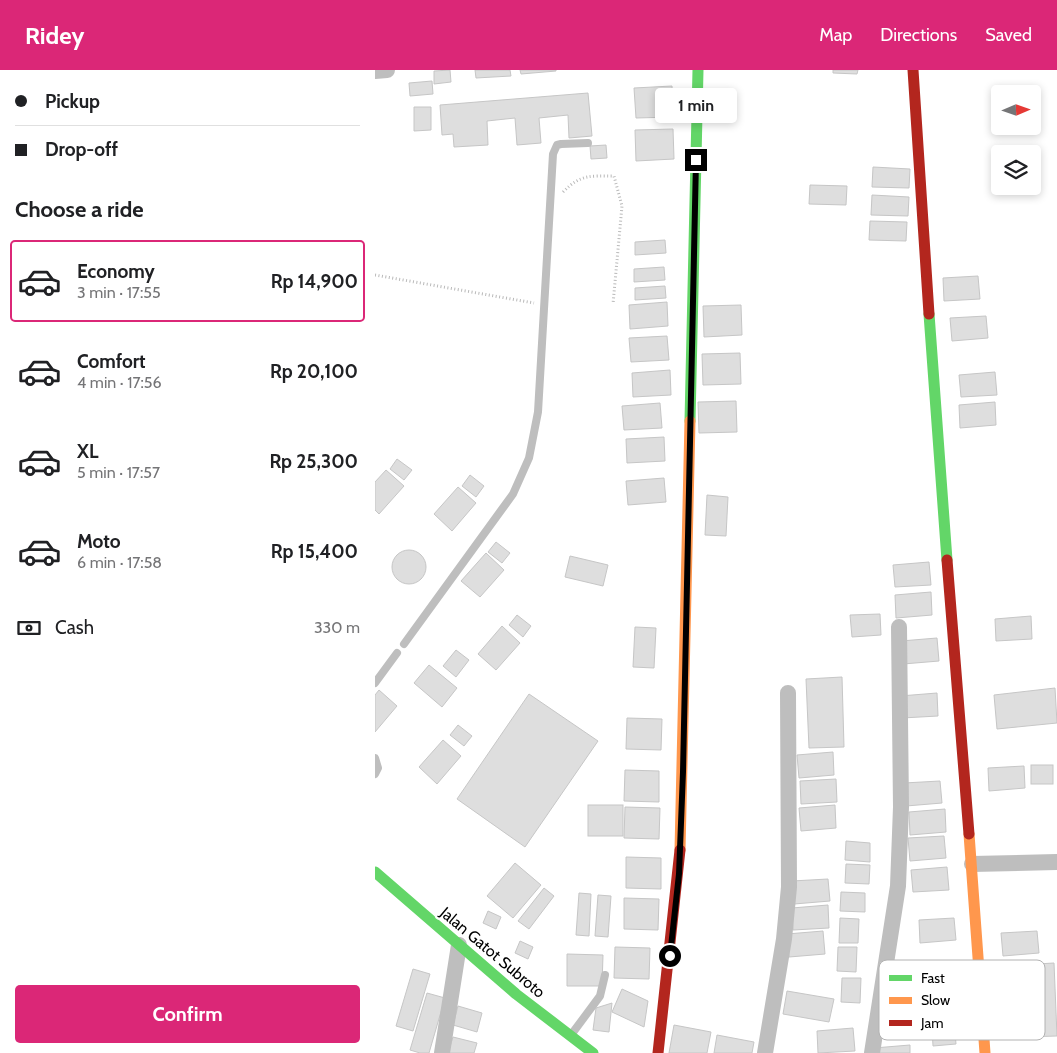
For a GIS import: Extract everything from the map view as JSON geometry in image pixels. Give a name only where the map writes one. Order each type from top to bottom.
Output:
[{"type":"street","points":[[375,71],[387,70]]},
{"type":"street","points":[[658,1053],[678,883],[683,772],[696,238],[698,70]]},
{"type":"street","points":[[913,70],[934,398],[972,864],[978,960]]},
{"type":"street","points":[[888,960],[899,879],[899,627]]},
{"type":"street","points":[[765,1053],[784,939],[789,888],[788,693]]},
{"type":"street","points":[[972,864],[1057,862]]},
{"type":"street","name":"Jalan Gatot Subroto","points":[[375,872],[580,1047]]},
{"type":"street","points":[[442,1053],[459,945]]},
{"type":"street","points":[[872,1053],[879,1012]]},
{"type":"street","points":[[984,1040],[985,1053]]},
{"type":"lane","points":[[404,644],[493,522],[522,476],[535,434],[538,412],[547,246],[555,149],[561,144],[588,143]]},
{"type":"lane","points":[[375,683],[397,653]]},
{"type":"lane","points":[[375,758],[378,768],[375,774]]},
{"type":"lane","points":[[580,1047],[581,1024],[600,996],[605,975]]},
{"type":"path","points":[[561,200],[563,192],[575,179],[587,176],[614,176],[622,206],[613,304]]},
{"type":"path","points":[[375,275],[545,304]]},
{"type":"building","points":[[450,70],[451,82],[434,84],[434,71]]},
{"type":"building","points":[[475,70],[510,70],[511,76],[476,78]]},
{"type":"building","points":[[520,70],[556,70],[556,71],[521,74]]},
{"type":"building","points":[[833,70],[858,70],[857,74],[833,73]]},
{"type":"building","points":[[432,81],[433,94],[410,96],[409,83]]},
{"type":"building","points":[[672,86],[673,117],[636,118],[634,88]]},
{"type":"building","points":[[588,93],[592,136],[569,138],[568,115],[539,118],[541,143],[517,145],[515,118],[487,121],[488,145],[454,147],[453,134],[442,135],[440,105]]},
{"type":"building","points":[[414,107],[431,107],[431,130],[414,131]]},
{"type":"building","points":[[673,129],[674,159],[636,161],[635,130]]},
{"type":"building","points":[[606,145],[607,158],[591,159],[590,146]]},
{"type":"building","points":[[873,167],[910,169],[909,188],[872,187]]},
{"type":"building","points":[[810,185],[847,186],[846,205],[809,204]]},
{"type":"building","points":[[872,195],[909,197],[908,216],[871,215]]},
{"type":"building","points":[[870,221],[907,222],[906,241],[869,240]]},
{"type":"building","points":[[665,240],[666,253],[635,255],[635,242]]},
{"type":"building","points":[[664,267],[665,280],[634,282],[634,269]]},
{"type":"building","points":[[978,276],[980,299],[944,301],[943,278]]},
{"type":"building","points":[[665,286],[666,298],[635,300],[635,288]]},
{"type":"building","points":[[667,302],[668,326],[630,329],[629,305]]},
{"type":"building","points":[[741,305],[742,335],[704,337],[703,306]]},
{"type":"building","points":[[986,316],[988,338],[952,341],[950,318]]},
{"type":"building","points":[[667,336],[669,360],[631,362],[629,338]]},
{"type":"building","points":[[740,353],[741,384],[703,385],[702,354]]},
{"type":"building","points":[[670,370],[671,395],[633,397],[632,373]]},
{"type":"building","points":[[995,372],[997,395],[961,397],[959,375]]},
{"type":"building","points":[[736,401],[737,432],[699,433],[698,402]]},
{"type":"building","points":[[995,402],[996,425],[960,428],[959,405]]},
{"type":"building","points":[[660,403],[662,428],[624,430],[622,406]]},
{"type":"building","points":[[664,437],[665,461],[627,463],[626,439]]},
{"type":"building","points":[[397,459],[412,470],[404,480],[390,469]]},
{"type":"building","points":[[386,470],[404,486],[379,514],[375,510],[375,482]]},
{"type":"building","points":[[470,475],[484,486],[476,497],[462,486]]},
{"type":"building","points":[[664,478],[666,502],[628,505],[626,481]]},
{"type":"building","points":[[458,487],[476,503],[452,531],[434,514]]},
{"type":"building","points":[[707,495],[728,497],[726,536],[705,535]]},
{"type":"building","points":[[496,542],[510,553],[502,563],[488,552]]},
{"type":"building","points":[[409,550],[421,555],[426,567],[421,579],[409,584],[397,579],[392,567],[397,555]]},
{"type":"building","points":[[486,553],[504,570],[480,597],[461,581]]},
{"type":"building","points":[[570,556],[608,565],[603,586],[565,577]]},
{"type":"building","points":[[929,562],[931,585],[895,587],[893,565]]},
{"type":"building","points":[[931,592],[932,615],[896,618],[895,595]]},
{"type":"building","points":[[880,614],[881,635],[852,637],[850,615]]},
{"type":"building","points":[[517,615],[531,626],[523,637],[509,625]]},
{"type":"building","points":[[1031,616],[1032,639],[996,641],[995,619]]},
{"type":"building","points":[[502,626],[520,643],[496,670],[478,654]]},
{"type":"building","points":[[635,627],[656,628],[654,668],[633,667]]},
{"type":"building","points":[[937,638],[939,661],[903,664],[901,641]]},
{"type":"building","points":[[456,650],[469,660],[456,677],[443,666]]},
{"type":"building","points":[[429,665],[457,688],[442,707],[414,683]]},
{"type":"building","points":[[842,677],[844,747],[809,748],[806,679]]},
{"type":"building","points":[[1055,688],[1057,723],[997,729],[994,695]]},
{"type":"building","points":[[379,690],[397,706],[375,732],[375,695]]},
{"type":"building","points":[[937,693],[938,716],[902,718],[900,696]]},
{"type":"building","points":[[529,694],[598,741],[525,847],[457,799]]},
{"type":"building","points":[[627,718],[662,719],[661,750],[626,749]]},
{"type":"building","points":[[458,725],[472,736],[464,746],[450,735]]},
{"type":"building","points":[[443,740],[461,756],[437,784],[419,767]]},
{"type":"building","points":[[833,752],[834,775],[799,778],[797,755]]},
{"type":"building","points":[[1031,765],[1053,765],[1053,784],[1031,784]]},
{"type":"building","points":[[1024,766],[1025,788],[989,791],[988,768]]},
{"type":"building","points":[[625,770],[659,771],[659,802],[624,801]]},
{"type":"building","points":[[836,779],[837,802],[801,804],[800,781]]},
{"type":"building","points":[[940,781],[942,803],[906,806],[904,783]]},
{"type":"building","points":[[588,805],[623,805],[623,836],[588,836]]},
{"type":"building","points":[[835,805],[836,828],[801,831],[799,808]]},
{"type":"building","points":[[625,807],[660,808],[659,839],[624,838]]},
{"type":"building","points":[[945,809],[946,832],[910,835],[909,812]]},
{"type":"building","points":[[944,836],[946,858],[910,861],[908,838]]},
{"type":"building","points":[[846,841],[870,843],[870,862],[845,860]]},
{"type":"building","points":[[626,857],[661,858],[661,889],[626,888]]},
{"type":"building","points":[[515,863],[541,885],[513,918],[487,896]]},
{"type":"building","points":[[846,864],[870,865],[869,884],[845,883]]},
{"type":"building","points":[[947,867],[949,890],[913,892],[911,870]]},
{"type":"building","points":[[828,879],[830,901],[794,904],[792,881]]},
{"type":"building","points":[[544,888],[554,896],[529,929],[518,921]]},
{"type":"building","points":[[841,892],[865,893],[865,912],[840,911]]},
{"type":"building","points":[[579,893],[591,894],[589,936],[576,935]]},
{"type":"building","points":[[598,895],[611,896],[608,937],[595,936]]},
{"type":"building","points":[[624,898],[659,899],[658,930],[624,929]]},
{"type":"building","points":[[828,905],[829,928],[793,930],[792,908]]},
{"type":"building","points":[[488,911],[501,917],[496,929],[483,923]]},
{"type":"building","points":[[840,918],[859,919],[858,943],[839,943]]},
{"type":"building","points":[[954,918],[956,940],[920,943],[919,920]]},
{"type":"building","points":[[823,931],[825,954],[789,957],[787,934]]},
{"type":"building","points":[[1037,931],[1039,953],[1003,956],[1001,933]]},
{"type":"building","points":[[520,941],[533,947],[528,959],[515,953]]},
{"type":"building","points":[[615,947],[650,948],[649,979],[614,978]]},
{"type":"building","points":[[838,947],[857,947],[856,972],[837,971]]},
{"type":"building","points":[[567,954],[603,955],[602,986],[567,986]]},
{"type":"building","points":[[1054,963],[1057,1036],[1045,1036],[1045,964]]},
{"type":"building","points":[[413,969],[430,974],[413,1031],[396,1026]]},
{"type":"building","points":[[842,978],[861,978],[860,1003],[841,1002]]},
{"type":"building","points":[[622,989],[648,1001],[644,1027],[612,1012]]},
{"type":"building","points":[[787,991],[834,999],[829,1022],[783,1014]]},
{"type":"building","points":[[427,993],[445,998],[429,1053],[420,1053],[410,1050]]},
{"type":"building","points":[[612,1003],[609,1032],[593,1030],[596,1008]]},
{"type":"building","points":[[458,1006],[482,1013],[477,1032],[453,1025]]},
{"type":"building","points":[[674,1025],[711,1032],[707,1053],[669,1053]]},
{"type":"building","points":[[853,1028],[855,1051],[818,1053],[817,1031]]},
{"type":"building","points":[[717,1035],[754,1042],[752,1053],[714,1053]]},
{"type":"building","points":[[453,1037],[477,1043],[474,1053],[448,1053]]},
{"type":"building","points":[[933,1040],[956,1040],[956,1044],[933,1046]]},
{"type":"building","points":[[910,1045],[910,1053],[874,1053],[874,1048]]},
{"type":"traffic: fast","points":[[690,421],[698,70]]},
{"type":"traffic: fast","points":[[929,314],[947,560]]},
{"type":"traffic: fast","points":[[375,872],[516,994],[593,1053]]},
{"type":"traffic: slow","points":[[680,850],[690,421]]},
{"type":"traffic: slow","points":[[969,834],[978,960]]},
{"type":"traffic: slow","points":[[984,1040],[985,1053]]},
{"type":"traffic: jam","points":[[913,70],[929,314]]},
{"type":"traffic: jam","points":[[947,560],[969,834]]},
{"type":"traffic: jam","points":[[658,1053],[680,850]]},
{"type":"route","points":[[670,956],[679,874],[683,772],[692,333],[696,238],[696,160]]}]
